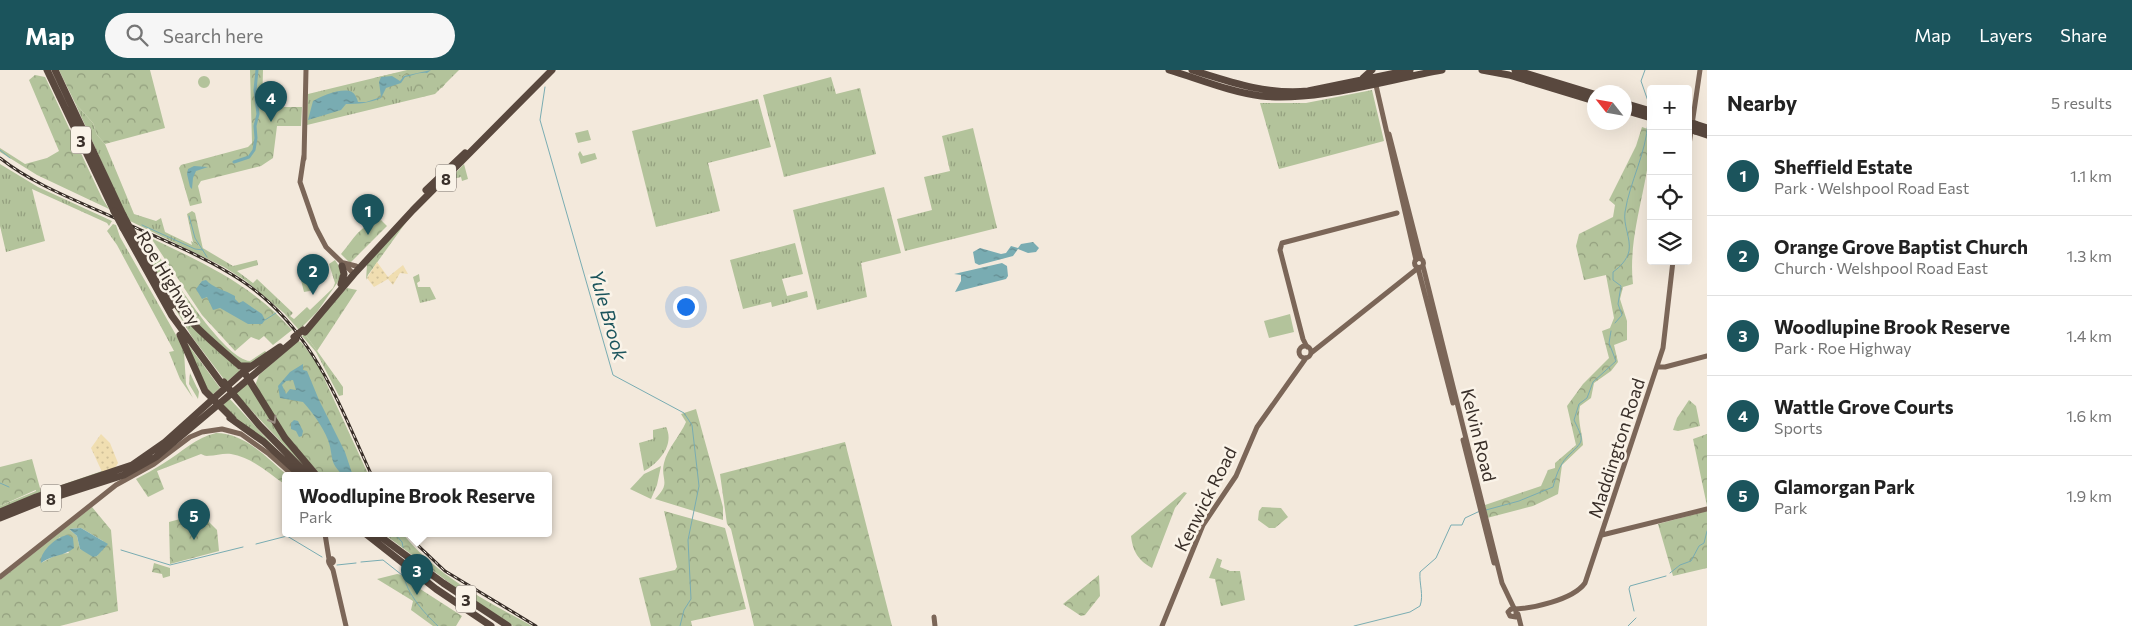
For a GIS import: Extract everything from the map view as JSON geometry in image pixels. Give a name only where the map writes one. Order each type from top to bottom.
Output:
[{"type":"highway","name":"Roe Highway","points":[[47,70],[114,211],[155,289],[191,343],[223,385],[299,472]]},
{"type":"highway","name":"Roe Highway","points":[[55,70],[149,266],[190,337],[223,385]]},
{"type":"highway","name":"8","points":[[304,331],[341,284],[354,273],[519,102],[546,70]]},
{"type":"highway","name":"8","points":[[0,512],[36,497],[125,468],[153,451],[211,399],[223,385],[246,375],[304,331],[411,206],[552,70]]},
{"type":"highway","points":[[1169,70],[1243,92],[1279,98],[1314,96],[1375,77],[1393,79],[1442,70]]},
{"type":"highway","points":[[1192,70],[1241,85],[1277,91],[1308,91],[1410,70]]},
{"type":"highway","points":[[1482,70],[1510,75],[1587,99]]},
{"type":"highway","points":[[1515,70],[1587,92]]},
{"type":"highway","points":[[1632,105],[1647,110]]},
{"type":"highway","points":[[1632,112],[1647,117]]},
{"type":"highway","points":[[1692,126],[1707,128]]},
{"type":"highway","points":[[1692,127],[1707,135]]},
{"type":"highway","points":[[341,263],[344,274],[341,284]]},
{"type":"highway","points":[[149,266],[185,316],[242,367],[255,368],[254,388]]},
{"type":"highway","points":[[155,289],[186,346],[205,392],[206,401],[200,409]]},
{"type":"highway","points":[[231,357],[246,375],[285,438],[314,472]]},
{"type":"highway","name":"8","points":[[0,518],[40,502],[127,473],[170,448],[217,405],[231,395],[246,375]]},
{"type":"highway","points":[[205,392],[233,419],[264,442],[298,472]]},
{"type":"highway","name":"Roe Highway","points":[[231,395],[305,472]]},
{"type":"highway","points":[[209,412],[220,412],[233,419]]},
{"type":"highway","points":[[109,474],[120,464]]},
{"type":"highway","name":"3","points":[[370,537],[436,589],[491,626]]},
{"type":"highway","name":"3","points":[[381,537],[442,583],[508,626]]},
{"type":"main road","points":[[306,70],[303,181],[305,191],[316,228],[326,247],[341,263],[354,273]]},
{"type":"main road","points":[[1691,130],[1700,70]]},
{"type":"main road","name":"Kelvin Road","points":[[1375,77],[1418,264],[1427,292],[1496,564]]},
{"type":"main road","points":[[1309,349],[1303,339],[1280,250],[1282,243],[1397,213]]},
{"type":"main road","points":[[341,263],[354,273]]},
{"type":"main road","points":[[1303,339],[1300,349],[1309,349],[1317,346],[1418,264]]},
{"type":"main road","name":"Maddington Road","points":[[1515,612],[1571,596],[1581,588],[1604,534],[1665,340],[1673,265]]},
{"type":"main road","name":"Kenwick Road","points":[[1162,626],[1203,525],[1236,476],[1257,427],[1299,365],[1303,357],[1300,349]]},
{"type":"main road","points":[[1303,357],[1309,349]]},
{"type":"main road","points":[[1657,365],[1665,367],[1707,356]]},
{"type":"main road","name":"Kelvin Road","points":[[1457,411],[1477,500],[1496,564],[1520,626]]},
{"type":"main road","points":[[0,577],[99,499],[168,459],[197,437],[216,431],[229,432],[245,438],[288,472]]},
{"type":"main road","points":[[1470,493],[1477,500]]},
{"type":"main road","points":[[1604,534],[1707,509]]},
{"type":"main road","points":[[326,537],[344,611]]},
{"type":"main road","points":[[331,561],[342,600],[346,625]]},
{"type":"main road","points":[[933,617],[935,626]]},
{"type":"green space","points":[[59,70],[150,70],[165,128],[105,144],[97,135],[93,123],[75,103]]},
{"type":"green space","points":[[250,70],[263,70],[262,107],[302,107],[301,126],[277,126],[273,158],[261,166],[201,181],[198,186],[202,203],[190,206],[179,168],[181,165],[248,147],[252,143]]},
{"type":"green space","points":[[407,70],[459,70],[435,94],[307,125],[308,94]]},
{"type":"green space","points":[[410,70],[436,70],[436,73],[445,84],[442,88],[436,85],[426,87],[426,96],[421,97],[421,93],[415,90],[413,84],[405,81],[405,86],[400,85],[396,91],[387,90],[389,96],[383,101],[349,110],[348,105],[359,103],[354,92],[356,87],[366,85],[375,95],[376,93],[370,86],[372,84],[376,87],[374,78],[396,73],[401,77]]},
{"type":"green space","points":[[35,75],[45,77],[109,209],[37,175],[0,152],[0,148],[25,164],[47,158],[59,151],[29,80]]},
{"type":"green space","points":[[206,76],[209,77],[209,87],[202,88],[199,87],[198,80],[199,77]]},
{"type":"green space","points":[[831,77],[836,94],[860,88],[876,154],[784,177],[763,95]]},
{"type":"green space","points":[[1372,90],[1384,141],[1279,169],[1260,103],[1306,103]]},
{"type":"green space","points":[[758,99],[771,147],[708,163],[720,211],[656,227],[632,131]]},
{"type":"green space","points":[[75,103],[93,123],[97,135],[105,144],[134,214],[156,221],[161,218],[165,232],[192,245],[191,241],[233,266],[257,260],[258,265],[237,271],[253,283],[257,279],[293,313],[290,316],[294,319],[307,307],[310,310],[333,288],[335,283],[329,264],[335,260],[341,269],[342,276],[317,312],[299,330],[284,313],[246,281],[224,267],[128,220]]},
{"type":"green space","points":[[1642,127],[1647,129],[1647,168],[1633,246],[1633,284],[1623,287],[1620,299],[1627,321],[1627,340],[1614,345],[1618,362],[1611,371],[1594,383],[1591,398],[1580,406],[1579,421],[1583,445],[1562,465],[1558,494],[1533,506],[1487,518],[1485,505],[1541,486],[1548,470],[1555,468],[1555,463],[1576,445],[1567,406],[1583,384],[1609,358],[1602,331],[1610,328],[1614,318],[1606,275],[1584,280],[1576,246],[1579,234],[1613,217],[1615,205],[1609,200],[1636,146]]},
{"type":"green space","points":[[973,128],[997,228],[905,251],[897,219],[932,210],[924,177],[950,171],[942,136]]},
{"type":"green space","points":[[588,130],[591,140],[578,143],[575,133]]},
{"type":"green space","points":[[580,151],[583,156],[595,153],[597,159],[581,164],[578,154]]},
{"type":"green space","points":[[0,164],[38,187],[112,221],[109,226],[107,223],[32,189],[45,241],[6,252],[0,226]]},
{"type":"green space","points":[[464,164],[468,179],[462,181],[461,177],[449,180]]},
{"type":"green space","points":[[884,187],[901,253],[861,263],[867,297],[817,310],[793,210]]},
{"type":"green space","points":[[192,211],[195,213],[203,249],[193,242],[187,214]]},
{"type":"green space","points":[[412,214],[366,280],[367,265],[365,264]]},
{"type":"green space","points":[[381,220],[387,226],[350,263],[341,254],[362,229]]},
{"type":"green space","points":[[113,224],[116,225],[120,237],[180,342],[184,352],[186,384],[193,398],[180,379],[169,352],[174,351],[117,245],[107,231]]},
{"type":"green space","points":[[132,232],[145,244],[151,244],[211,330],[226,345],[239,356],[250,361],[265,351],[267,353],[252,366],[242,367],[176,305],[149,266]]},
{"type":"green space","points":[[151,238],[226,276],[261,300],[292,330],[273,345],[264,336],[259,340],[251,337],[235,351],[202,315]]},
{"type":"green space","points":[[795,243],[803,274],[782,279],[787,296],[807,291],[808,297],[772,307],[771,302],[743,309],[730,260]]},
{"type":"green space","points":[[311,270],[315,290],[304,292],[301,280]]},
{"type":"green space","points":[[419,274],[420,281],[417,283],[418,287],[430,287],[436,299],[420,303],[413,277]]},
{"type":"green space","points":[[347,288],[357,290],[317,351],[305,334]]},
{"type":"green space","points":[[170,300],[240,371],[226,382],[192,337]]},
{"type":"green space","points":[[1290,314],[1294,332],[1269,338],[1264,321]]},
{"type":"green space","points":[[179,332],[220,388],[211,396]]},
{"type":"green space","points":[[305,334],[343,387],[343,395],[339,396],[316,352],[302,336]]},
{"type":"green space","points":[[298,341],[301,342],[317,363],[367,472],[318,472],[292,444],[257,389],[256,383],[259,375]]},
{"type":"green space","points":[[190,373],[199,392],[198,399],[189,384]]},
{"type":"green space","points":[[249,382],[310,472],[309,472],[235,393]]},
{"type":"green space","points":[[229,398],[294,468],[221,408]]},
{"type":"green space","points":[[1689,400],[1696,406],[1700,426],[1678,431],[1673,430],[1677,418]]},
{"type":"green space","points":[[696,409],[723,507],[723,520],[655,499],[663,489],[663,469],[666,458],[686,422],[681,414]]},
{"type":"green space","points":[[666,427],[668,440],[664,452],[650,468],[644,471],[639,443],[653,439],[653,430]]},
{"type":"green space","points":[[216,433],[227,434],[246,442],[264,454],[284,472],[282,472],[282,482],[260,466],[239,456],[227,454],[208,456],[201,454],[157,471],[164,489],[148,497],[136,479],[208,435]]},
{"type":"green space","points":[[1707,434],[1707,506],[1693,439]]},
{"type":"green space","points":[[845,442],[892,626],[754,626],[731,529],[727,524],[720,474]]},
{"type":"green space","points":[[32,459],[40,488],[0,506],[0,467]]},
{"type":"green space","points":[[661,466],[657,485],[651,499],[630,489],[644,474]]},
{"type":"green space","points":[[102,471],[103,474],[0,511],[0,506],[36,491],[35,488],[40,488],[41,492]]},
{"type":"green space","points":[[1184,492],[1187,493],[1175,508],[1152,568],[1137,555],[1131,536]]},
{"type":"green space","points":[[92,507],[111,530],[118,611],[60,626],[0,626],[0,580]],"holes":[[[81,528],[103,541],[104,546],[97,556],[80,549],[77,536],[69,529]],[[60,537],[69,553],[58,554],[41,563]]]},
{"type":"green space","points":[[1262,507],[1281,508],[1288,517],[1275,528],[1269,528],[1258,520],[1259,511]]},
{"type":"green space","points":[[664,511],[725,528],[746,609],[691,621],[692,626],[651,626],[639,578],[675,570],[677,567]]},
{"type":"green space","points":[[1707,511],[1707,568],[1673,576],[1658,524]]},
{"type":"green space","points":[[206,512],[209,522],[217,530],[219,551],[170,564],[169,522]]},
{"type":"green space","points":[[388,537],[406,537],[416,549],[446,575],[479,597],[532,626],[513,626],[475,602]]},
{"type":"green space","points":[[1217,558],[1222,560],[1220,567],[1230,571],[1240,571],[1245,600],[1221,606],[1215,579],[1209,578]]},
{"type":"green space","points":[[154,563],[170,568],[170,576],[163,578],[162,574],[152,572]]},
{"type":"green space","points":[[397,574],[408,576],[414,585],[462,616],[456,626],[433,626],[411,610],[413,601],[377,579]]},
{"type":"green space","points":[[1099,575],[1100,596],[1085,615],[1081,616],[1063,604]]},
{"type":"sand","points":[[377,262],[388,277],[403,265],[408,274],[400,273],[393,285],[388,279],[374,287],[367,278]]},
{"type":"sand","points":[[101,434],[110,443],[118,463],[115,468],[103,474],[91,448]]},
{"type":"water","points":[[431,70],[427,73],[405,77],[401,83],[386,88],[381,98],[364,103],[346,104],[341,110],[308,120],[313,101],[321,97],[338,91],[348,91],[354,94],[358,102],[366,102],[381,97],[379,82],[381,77],[392,76],[400,81],[404,76]]},
{"type":"water","points":[[194,166],[208,167],[196,171],[192,189],[187,174],[188,169]]},
{"type":"water","points":[[1033,242],[1039,248],[1036,252],[1028,253],[1018,249],[1013,256],[979,265],[975,263],[973,252],[980,248],[1001,254],[1006,253],[1011,246],[1018,248],[1021,244]]},
{"type":"water","points":[[1002,263],[1007,266],[1008,276],[1006,279],[955,292],[961,281],[961,275],[954,274]]},
{"type":"water","points":[[206,280],[235,296],[239,303],[243,301],[262,314],[265,320],[262,324],[248,324],[220,308],[213,310],[207,297],[202,299],[196,289],[202,281]]},
{"type":"water","points":[[303,364],[303,370],[307,371],[345,452],[352,472],[339,471],[333,463],[326,435],[317,420],[303,402],[280,398],[278,386],[290,372]],"holes":[[[293,380],[296,390],[290,389],[286,394],[282,385],[286,381]]]},
{"type":"water","points":[[294,420],[298,421],[303,431],[302,436],[299,437],[296,431],[291,429],[291,423]]},
{"type":"water","points":[[81,528],[108,544],[97,556],[93,557],[80,549],[77,536],[69,529]]},
{"type":"water","points":[[68,535],[73,538],[74,548],[41,563],[43,554],[50,545],[59,538]]},
{"type":"waterway","points":[[234,162],[249,157],[254,150],[255,126],[258,114],[255,90],[257,70]]},
{"type":"waterway","points":[[1645,70],[1641,81],[1647,98]]},
{"type":"waterway","name":"Yule Brook","points":[[545,87],[540,120],[613,375],[684,413],[692,425],[699,486],[688,540],[691,599],[684,610],[680,626]]},
{"type":"waterway","points":[[1615,323],[1622,315],[1618,304],[1621,286],[1613,280],[1613,272],[1623,263],[1629,251],[1625,212],[1647,130]]},
{"type":"waterway","points":[[0,150],[10,158]]},
{"type":"waterway","points":[[189,216],[195,238],[207,257]]},
{"type":"waterway","points":[[142,225],[195,249],[203,250]]},
{"type":"waterway","points":[[265,320],[276,313]]},
{"type":"waterway","points":[[1486,510],[1519,501],[1553,487],[1562,464],[1581,441],[1580,433],[1574,420],[1579,404],[1587,398],[1593,382],[1616,361],[1609,343],[1611,331]]},
{"type":"waterway","points":[[0,483],[9,487]]},
{"type":"waterway","points":[[1354,626],[1410,612],[1420,606],[1422,598],[1420,572],[1436,558],[1451,525],[1462,525],[1465,518],[1480,511]]},
{"type":"waterway","points":[[1670,573],[1680,565],[1691,561],[1699,546],[1704,543],[1707,531]]},
{"type":"waterway","points":[[256,544],[283,537]]},
{"type":"waterway","points":[[289,537],[322,557]]},
{"type":"waterway","points":[[398,537],[403,547]]},
{"type":"waterway","points":[[121,550],[170,565],[243,547]]},
{"type":"waterway","points":[[361,562],[383,560],[402,575]]},
{"type":"waterway","points":[[337,565],[356,563]]},
{"type":"waterway","points":[[403,569],[406,585],[410,593],[438,626]]},
{"type":"waterway","points":[[1634,611],[1630,586],[1666,576]]},
{"type":"waterway","points":[[1628,626],[1636,618]]},
{"type":"railway","points":[[0,158],[13,168],[57,192],[212,263],[242,281],[266,300],[287,321],[321,369],[348,422],[370,472]]},
{"type":"railway","points":[[409,537],[445,571],[536,626]]},
{"type":"place","name":"Wattle Grove Courts","points":[[271,122]]},
{"type":"place","name":"Sheffield Estate","points":[[368,235]]},
{"type":"place","name":"Orange Grove Baptist Church","points":[[313,295]]},
{"type":"place","name":"Glamorgan Park","points":[[194,540]]},
{"type":"place","name":"Woodlupine Brook Reserve","points":[[417,595]]}]
